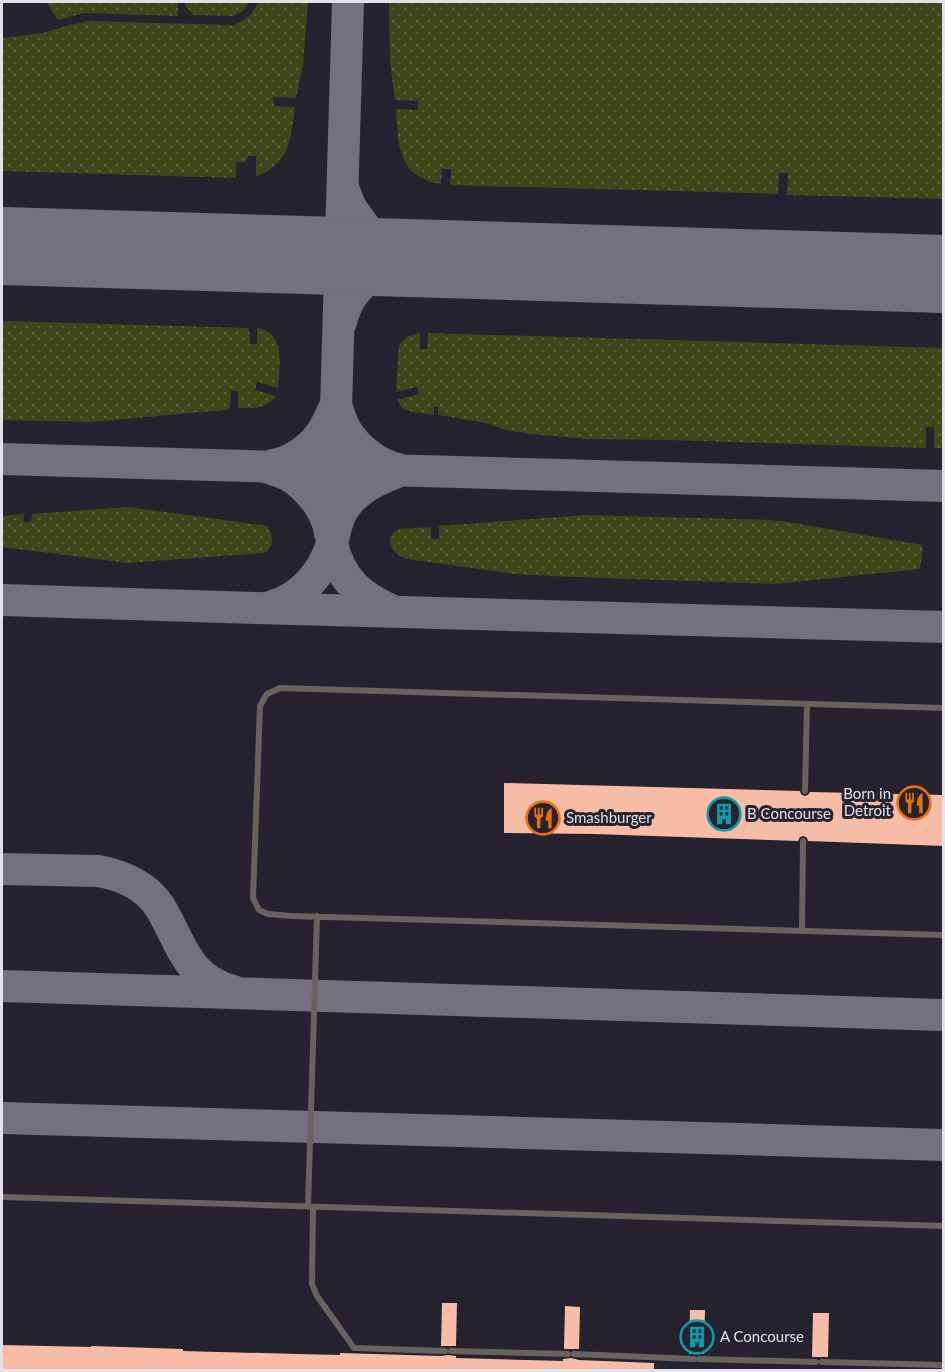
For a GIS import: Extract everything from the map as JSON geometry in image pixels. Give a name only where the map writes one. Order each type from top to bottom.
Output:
[{"type":"lane","points":[[944,708],[280,688],[267,694],[260,706],[253,898],[259,910],[268,914],[944,935]]},
{"type":"lane","points":[[805,791],[807,704]]},
{"type":"lane","points":[[802,931],[803,841]]},
{"type":"lane","points":[[317,916],[311,1207],[312,1284],[317,1296],[354,1348],[942,1365]]},
{"type":"lane","points":[[2,1197],[944,1226]]},
{"type":"green space","points":[[46,2],[178,2],[178,16],[85,13],[58,20]]},
{"type":"green space","points":[[185,2],[249,2],[243,11],[233,16],[193,15]]},
{"type":"green space","points":[[258,2],[308,2],[303,65],[296,98],[273,97],[274,106],[295,107],[290,140],[282,157],[268,171],[256,177],[256,156],[248,156],[246,162],[236,162],[236,178],[2,171],[2,38],[43,33],[88,21],[233,25],[249,16]]},
{"type":"green space","points":[[389,2],[943,2],[943,199],[787,195],[788,173],[779,173],[778,194],[450,185],[451,169],[442,169],[441,184],[427,180],[408,167],[400,147],[396,109],[418,110],[418,101],[395,100],[390,63]]},
{"type":"green space","points":[[2,321],[249,328],[250,344],[257,344],[257,328],[273,336],[277,343],[280,361],[278,388],[257,382],[255,390],[276,396],[268,404],[254,408],[238,408],[238,391],[231,391],[230,409],[224,410],[91,422],[2,420]]},
{"type":"green space","points":[[420,333],[420,349],[427,349],[428,333],[943,348],[943,448],[934,448],[934,427],[926,427],[926,448],[587,439],[506,430],[486,423],[438,415],[438,407],[434,407],[434,415],[413,412],[403,409],[397,400],[419,394],[417,387],[396,392],[399,345],[408,336]]},
{"type":"green space","points":[[128,507],[268,526],[272,537],[271,545],[263,553],[128,563],[2,547],[2,516],[24,514],[24,522],[31,522],[32,514]]},
{"type":"green space","points":[[586,515],[787,522],[923,545],[920,569],[774,584],[550,576],[515,574],[407,559],[393,550],[390,541],[394,532],[399,529],[431,527],[431,539],[439,539],[439,526]]},
{"type":"building","name":"B Concourse","points":[[504,783],[800,791],[804,796],[810,792],[944,795],[944,846],[808,841],[804,836],[798,841],[504,833]]},
{"type":"building","points":[[442,1303],[457,1303],[456,1346],[441,1346]]},
{"type":"building","points":[[565,1306],[580,1307],[579,1349],[564,1349]]},
{"type":"building","points":[[690,1310],[705,1310],[704,1354],[689,1354]]},
{"type":"building","points":[[813,1313],[829,1313],[828,1357],[812,1357]]},
{"type":"building","name":"A Concourse","points":[[2,1345],[340,1355],[340,1353],[448,1355],[456,1356],[456,1358],[563,1361],[563,1359],[571,1358],[654,1363],[654,1371],[2,1371]]},
{"type":"taxiway","points":[[348,2],[332,543],[340,567],[353,585],[361,593],[393,611]]},
{"type":"taxiway","points":[[343,188],[351,208],[367,230],[389,247],[426,258]]},
{"type":"taxiway","points":[[341,322],[352,296],[361,285],[378,272],[397,264],[437,259]]},
{"type":"taxiway","points":[[273,465],[289,460],[310,446],[321,434],[336,405],[345,429],[357,444],[376,460],[398,469]]},
{"type":"taxiway","points":[[2,459],[944,486]]},
{"type":"taxiway","points":[[269,468],[288,475],[303,486],[321,508],[330,533]]},
{"type":"taxiway","points":[[270,607],[292,598],[317,574],[328,554],[336,525],[349,501],[368,486],[397,472]]},
{"type":"taxiway","points":[[2,600],[944,627]]},
{"type":"taxiway","points":[[2,869],[98,871],[116,875],[141,887],[160,907],[180,946],[195,968],[205,978],[233,991]]},
{"type":"taxiway","points":[[2,986],[944,1015]]},
{"type":"taxiway","points":[[2,1118],[944,1145]]},
{"type":"runway","points":[[2,246],[944,274]]},
{"type":"place","name":"Born in Detroit","points":[[914,803]]},
{"type":"place","name":"B Concourse","points":[[724,814]]},
{"type":"place","name":"Smashburger","points":[[543,818]]},
{"type":"place","name":"A Concourse","points":[[697,1337]]}]
